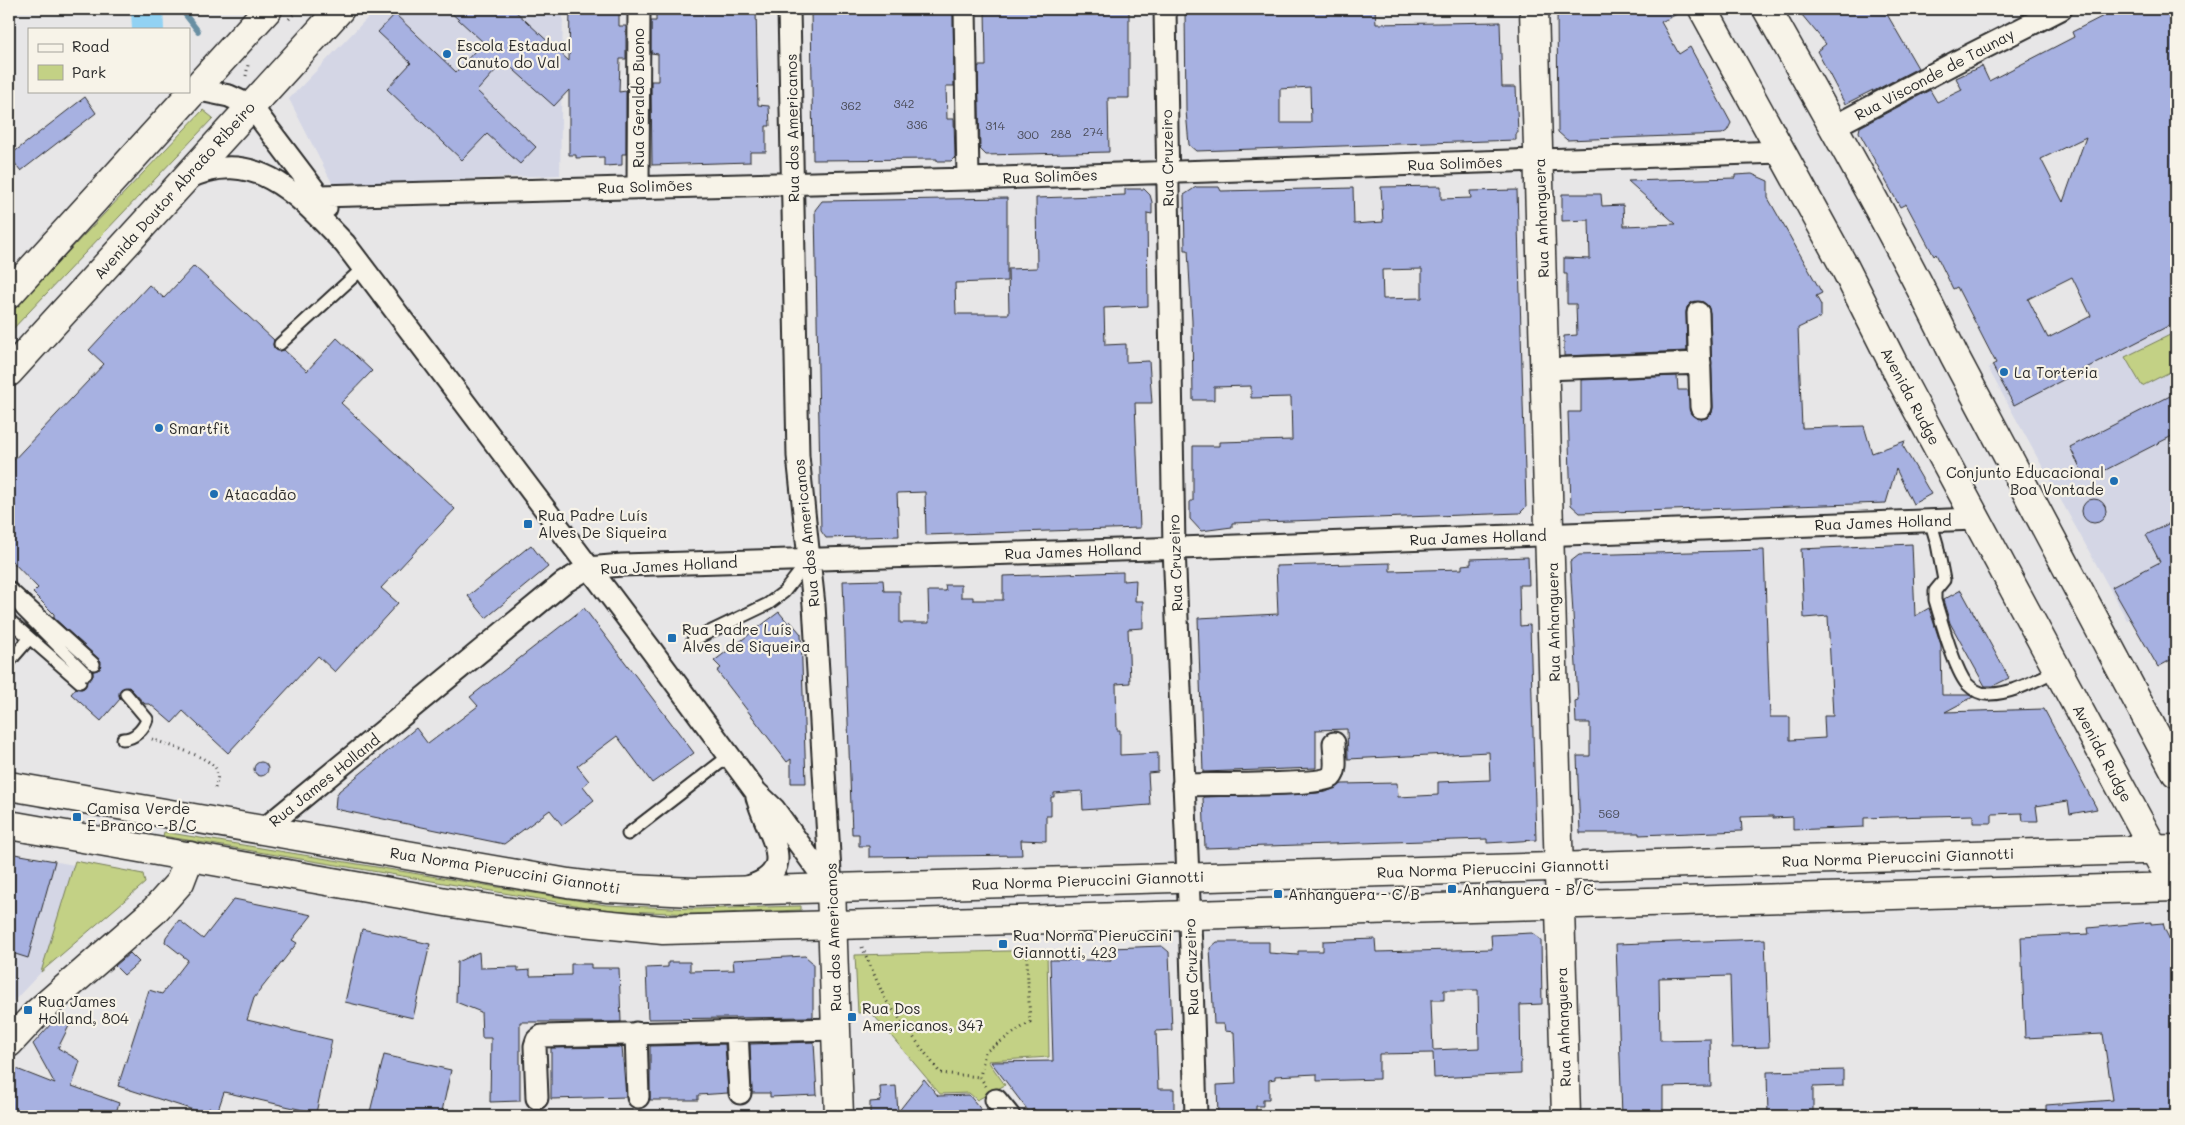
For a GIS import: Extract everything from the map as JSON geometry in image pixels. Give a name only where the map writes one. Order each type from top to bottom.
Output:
[{"type":"main road","points":[[9,294],[268,9]]},
{"type":"main road","name":"Avenida Doutor Abraão Ribeiro","points":[[9,372],[340,9]]},
{"type":"main road","name":"Rua Anhanguera","points":[[1534,9],[1546,369],[1566,1116]]},
{"type":"main road","name":"Avenida Rudge","points":[[1703,9],[1845,268],[1976,519],[2058,670],[2165,849],[2176,888]]},
{"type":"main road","points":[[1767,9],[1834,127],[1926,298],[1958,363],[2176,773]]},
{"type":"main road","name":"Rua Norma Pieruccini Giannotti","points":[[9,786],[608,888],[694,892],[2165,849]]},
{"type":"main road","points":[[9,825],[446,902],[619,927],[693,930],[2176,888]]},
{"type":"main road","points":[[9,1044],[37,1014],[154,911],[180,882],[190,856]]},
{"type":"main road","name":"Rua dos Americanos","points":[[831,888],[839,1116]]},
{"type":"street","name":"Rua Geraldo Buono","points":[[638,9],[638,186]]},
{"type":"street","name":"Rua dos Americanos","points":[[789,9],[798,456],[814,615],[831,888]]},
{"type":"street","points":[[965,9],[968,179]]},
{"type":"street","name":"Rua Cruzeiro","points":[[1165,9],[1174,548],[1190,916],[1196,1116]]},
{"type":"street","name":"Rua Visconde de Taunay","points":[[1834,127],[2061,9]]},
{"type":"street","points":[[195,89],[229,96],[251,106],[320,196],[345,244],[362,268],[756,792],[774,809],[831,888]]},
{"type":"street","name":"Rua Solimões","points":[[320,196],[638,186],[968,179],[1780,152]]},
{"type":"street","points":[[181,182],[202,172],[231,167],[249,169],[266,175],[280,183],[316,214],[345,244]]},
{"type":"street","points":[[1698,312],[1701,406]]},
{"type":"street","points":[[1546,369],[1700,363]]},
{"type":"street","name":"Rua James Holland","points":[[263,830],[563,583],[588,568],[622,565],[1174,548],[1976,519]]},
{"type":"street","points":[[1183,785],[1300,782],[1327,779],[1332,776],[1334,771],[1334,743]]},
{"type":"street","points":[[736,891],[765,880],[776,871],[778,865],[774,842],[756,792]]},
{"type":"street","points":[[537,1098],[534,1046],[540,1037],[836,1029]]},
{"type":"street","points":[[737,1031],[740,1093]]},
{"type":"street","points":[[636,1033],[638,1097]]},
{"type":"street","points":[[996,1100],[1008,1116]]},
{"type":"lane","points":[[280,344],[362,268]]},
{"type":"lane","points":[[1930,520],[1944,580],[1935,591],[1935,600],[1965,682],[1975,690],[1987,695],[2004,693],[2058,670]]},
{"type":"lane","points":[[693,640],[768,604],[784,592],[809,560]]},
{"type":"lane","points":[[9,587],[94,664]]},
{"type":"lane","points":[[9,593],[83,678],[29,639],[9,620]]},
{"type":"lane","points":[[9,662],[29,639]]},
{"type":"lane","points":[[123,739],[131,738],[137,733],[146,724],[147,718],[126,694]]},
{"type":"lane","points":[[628,834],[729,756]]},
{"type":"path","points":[[137,733],[207,760],[216,770],[218,777],[215,788]]},
{"type":"path","points":[[996,1100],[980,1077],[985,1052],[1030,1022],[1026,938]]},
{"type":"path","points":[[860,944],[885,999],[940,1073],[980,1077]]},
{"type":"shaded area","name":"Escola Estadual Canuto do Val","points":[[376,9],[563,9],[560,175],[333,185],[289,99]]},
{"type":"shaded area","name":"Conjunto Educacional Boa Vontade","points":[[2176,274],[2176,595],[2127,620],[1988,368]]},
{"type":"shaded area","points":[[9,853],[74,865],[75,861],[143,874],[145,883],[46,967],[9,1006]]},
{"type":"green space","points":[[203,110],[213,118],[9,333],[9,314]]},
{"type":"green space","points":[[2176,332],[2176,369],[2142,386],[2125,357]]},
{"type":"green space","points":[[164,832],[606,905],[694,909],[801,906],[801,910],[693,914],[605,910],[163,836]]},
{"type":"green space","points":[[75,861],[143,874],[145,883],[41,972]]},
{"type":"green space","points":[[1047,950],[1049,1057],[988,1061],[1005,1085],[977,1100],[969,1093],[940,1094],[871,1012],[858,1013],[855,955]]},
{"type":"building","points":[[447,9],[513,9],[569,61],[570,9],[619,9],[619,26],[626,26],[626,59],[620,59],[619,92],[626,91],[626,154],[622,154],[622,165],[604,166],[604,157],[576,158],[576,155],[569,155],[569,90],[554,106],[504,61],[477,91],[536,147],[520,164],[487,134],[462,160],[387,89],[411,63],[378,32],[395,14],[456,72],[483,42]]},
{"type":"building","points":[[656,9],[756,9],[758,105],[769,106],[770,126],[766,126],[766,152],[750,152],[750,162],[652,165],[651,81],[658,81],[658,54],[651,53],[651,21],[656,21]]},
{"type":"building","points":[[811,9],[953,11],[954,86],[946,86],[947,119],[954,119],[955,157],[951,161],[937,161],[937,159],[813,160]]},
{"type":"building","points":[[985,9],[1129,9],[1129,98],[1108,98],[1109,152],[986,155],[980,149],[978,66],[986,66]]},
{"type":"building","points":[[1185,9],[1375,9],[1376,24],[1500,22],[1502,87],[1516,87],[1518,133],[1516,133],[1516,140],[1196,151],[1189,145],[1186,111]],"holes":[[[1310,87],[1311,123],[1280,123],[1280,89]]]},
{"type":"building","points":[[1557,9],[1687,9],[1661,22],[1679,54],[1690,47],[1731,123],[1727,131],[1722,134],[1567,140],[1558,132]]},
{"type":"building","points":[[1797,9],[1884,9],[1918,68],[1845,104],[1817,51],[1826,44]]},
{"type":"building","points":[[2117,9],[2176,9],[2176,322],[2014,405],[1992,365],[1996,363],[1957,287],[1953,289],[1936,254],[1934,256],[1906,204],[1900,207],[1859,132],[1860,127],[1930,90],[1937,102],[1962,90],[1956,78],[1982,66],[1989,81],[2074,37],[2072,32]],"holes":[[[2086,137],[2063,202],[2041,159]],[[2072,277],[2091,316],[2048,338],[2028,299]]]},
{"type":"building","points":[[85,97],[96,113],[21,171],[9,156]]},
{"type":"building","points":[[1752,174],[1768,181],[1768,198],[1822,293],[1816,296],[1821,305],[1821,317],[1798,328],[1802,428],[1864,426],[1872,453],[1905,441],[1903,446],[1931,494],[1913,504],[1896,469],[1886,503],[1580,513],[1571,505],[1568,412],[1581,412],[1581,380],[1677,376],[1678,390],[1688,390],[1691,414],[1701,419],[1707,418],[1712,413],[1713,407],[1710,313],[1708,306],[1703,302],[1692,302],[1687,307],[1687,351],[1564,356],[1564,336],[1577,335],[1576,304],[1567,304],[1567,274],[1564,274],[1564,258],[1590,259],[1589,220],[1562,221],[1562,194],[1601,194],[1602,206],[1623,205],[1624,226],[1676,224],[1628,181],[1735,178],[1735,175]]},
{"type":"building","points":[[1441,186],[1441,199],[1471,198],[1470,191],[1517,190],[1526,507],[1520,513],[1232,523],[1232,527],[1201,531],[1190,519],[1190,501],[1193,501],[1193,446],[1219,446],[1219,442],[1292,440],[1291,397],[1251,398],[1251,386],[1214,387],[1214,400],[1193,400],[1192,321],[1188,250],[1185,250],[1184,195],[1196,187],[1219,187],[1221,191],[1353,188],[1354,224],[1383,222],[1381,187]],"holes":[[[1422,269],[1422,298],[1383,299],[1382,270]]]},
{"type":"building","points":[[1125,189],[1144,189],[1150,195],[1152,202],[1152,214],[1147,213],[1148,306],[1104,308],[1105,345],[1126,344],[1126,362],[1149,361],[1152,403],[1135,403],[1140,528],[926,535],[925,492],[897,493],[899,536],[826,538],[821,531],[815,210],[822,201],[1007,198],[1007,281],[955,283],[956,314],[1009,314],[1008,269],[1037,268],[1036,198],[1125,195]]},
{"type":"building","points":[[194,266],[274,340],[273,345],[275,349],[278,351],[284,350],[307,371],[337,338],[372,371],[341,403],[455,509],[381,588],[398,603],[335,672],[318,656],[228,753],[183,711],[172,723],[150,704],[145,704],[129,687],[121,689],[120,699],[101,721],[71,694],[76,688],[82,689],[85,687],[87,681],[93,676],[93,671],[100,669],[101,661],[54,618],[54,614],[33,593],[38,588],[9,558],[9,465],[104,364],[89,350],[149,285],[164,298]]},
{"type":"building","points":[[2176,393],[2176,434],[2086,480],[2070,447]]},
{"type":"building","points":[[2094,499],[2103,502],[2106,511],[2103,520],[2094,523],[2085,520],[2082,511],[2085,502]]},
{"type":"building","points":[[2176,520],[2176,657],[2158,667],[2112,587],[2160,562],[2146,535]]},
{"type":"building","points":[[1912,544],[1915,616],[1929,608],[1941,645],[1942,695],[1969,695],[1973,697],[1945,712],[2044,709],[2097,809],[2070,814],[2068,801],[2036,806],[2038,821],[2023,821],[2022,813],[1992,814],[1992,823],[1973,823],[1973,815],[1864,818],[1864,827],[1793,830],[1793,817],[1773,818],[1773,816],[1741,817],[1742,831],[1639,835],[1639,833],[1580,833],[1577,756],[1590,756],[1590,723],[1576,723],[1575,701],[1578,700],[1570,562],[1579,555],[1764,550],[1770,717],[1790,717],[1790,740],[1825,738],[1824,716],[1833,716],[1828,616],[1804,618],[1801,549]]},
{"type":"building","points":[[531,545],[548,567],[486,618],[468,596]]},
{"type":"building","points":[[1528,557],[1529,585],[1519,585],[1520,626],[1530,625],[1536,840],[1487,843],[1487,839],[1205,848],[1203,797],[1307,794],[1326,792],[1342,784],[1397,783],[1398,797],[1438,795],[1438,782],[1490,780],[1489,752],[1348,759],[1347,729],[1316,730],[1316,768],[1203,772],[1198,618],[1278,614],[1276,566],[1390,563],[1390,571],[1462,569],[1462,565],[1471,564],[1471,559]]},
{"type":"building","points":[[1123,572],[1123,581],[1136,580],[1135,601],[1143,601],[1143,628],[1128,629],[1130,683],[1116,684],[1117,730],[1120,730],[1120,755],[1158,753],[1158,772],[1148,773],[1150,805],[1083,810],[1082,791],[1054,793],[1054,797],[1051,797],[1051,816],[1046,816],[1046,841],[1021,840],[1022,855],[869,857],[869,846],[859,846],[859,834],[852,834],[843,581],[883,580],[884,591],[900,591],[900,623],[929,623],[928,591],[946,591],[945,585],[961,585],[961,597],[973,597],[973,600],[1003,600],[1003,576]]},
{"type":"building","points":[[1961,590],[2009,678],[1993,686],[1985,686],[1950,623],[1943,600]]},
{"type":"building","points":[[584,608],[694,753],[652,783],[617,736],[577,766],[589,781],[583,786],[594,800],[562,825],[550,810],[504,844],[335,809],[336,797],[339,791],[416,728],[428,744],[478,706],[470,697]]},
{"type":"building","points":[[779,612],[801,634],[806,783],[791,783],[791,759],[787,762],[717,671],[721,668],[714,661]]},
{"type":"building","points":[[258,762],[264,762],[268,769],[264,776],[258,776],[254,772],[254,766]]},
{"type":"building","points":[[9,853],[55,861],[28,958],[9,952]]},
{"type":"building","points":[[234,899],[312,915],[292,940],[297,943],[254,998],[247,1020],[332,1040],[316,1113],[224,1092],[218,1110],[209,1108],[206,1114],[118,1086],[149,990],[162,994],[188,960],[165,942],[166,937],[179,920],[203,939]]},
{"type":"building","points":[[2151,922],[2151,924],[2163,923],[2176,952],[2176,1116],[2046,1116],[2046,1105],[2113,1100],[2103,1034],[2025,1038],[2021,937],[2089,934],[2088,928]]},
{"type":"building","points":[[362,929],[430,944],[413,1018],[345,1002]]},
{"type":"building","points":[[1532,933],[1541,940],[1542,1004],[1520,1005],[1521,1074],[1434,1078],[1433,1053],[1379,1054],[1379,1079],[1317,1081],[1317,1074],[1275,1076],[1275,1079],[1269,1080],[1269,1099],[1263,1099],[1263,1106],[1256,1106],[1256,1116],[1218,1116],[1217,1085],[1236,1084],[1234,1032],[1225,1031],[1224,1024],[1214,1024],[1210,948],[1217,942],[1269,942],[1269,953],[1298,955],[1298,951],[1323,951],[1323,941],[1375,939],[1376,952],[1492,949],[1491,935]],"holes":[[[1444,990],[1478,990],[1479,1048],[1433,1050],[1431,1000],[1444,1000]]]},
{"type":"building","points":[[1765,939],[1769,1047],[1732,1048],[1730,976],[1659,978],[1660,1040],[1710,1039],[1711,1086],[1663,1087],[1663,1116],[1622,1116],[1616,944]]},
{"type":"building","points":[[1162,946],[1169,952],[1172,1030],[1156,1031],[1158,1089],[1174,1089],[1174,1116],[1039,1116],[1034,1109],[1029,1112],[991,1062],[1053,1061],[1050,960],[1111,960],[1111,948]]},
{"type":"building","points":[[479,952],[480,968],[518,967],[518,971],[530,970],[530,976],[571,975],[571,964],[591,964],[591,968],[619,968],[621,1022],[520,1022],[520,1101],[490,1102],[491,1038],[482,1038],[481,1012],[456,1002],[457,962]]},
{"type":"building","points":[[130,953],[139,962],[124,975],[115,966]]},
{"type":"building","points":[[805,956],[813,963],[813,1017],[648,1019],[646,968],[668,967],[668,962],[690,962],[690,971],[734,970],[733,960]]},
{"type":"building","points":[[60,1014],[72,1020],[58,1048],[80,1061],[72,1086],[119,1103],[115,1116],[9,1116],[9,1066],[55,1084],[33,1044]]},
{"type":"building","points":[[814,1042],[817,1095],[770,1097],[770,1093],[752,1093],[750,1044]]},
{"type":"building","points":[[725,1044],[728,1093],[698,1095],[698,1100],[650,1100],[650,1046]]},
{"type":"building","points":[[622,1047],[626,1097],[551,1099],[551,1048]]},
{"type":"building","points":[[384,1055],[451,1070],[441,1116],[369,1116]]},
{"type":"building","points":[[1843,1070],[1843,1086],[1813,1087],[1813,1116],[1768,1116],[1767,1072]]},
{"type":"building","points":[[924,1079],[938,1096],[969,1095],[983,1112],[870,1116],[870,1102],[881,1101],[880,1087],[896,1086],[898,1112]]},
{"type":"waterway","points":[[147,9],[148,28]]},
{"type":"waterway","points":[[181,9],[198,31]]},
{"type":"place","name":"Escola Estadual Canuto do Val","points":[[447,54]]},
{"type":"place","name":"La Torteria","points":[[2004,372]]},
{"type":"place","name":"Smartfit","points":[[159,428]]},
{"type":"place","name":"Conjunto Educacional Boa Vontade","points":[[2114,481]]},
{"type":"place","name":"Atacadão","points":[[214,494]]},
{"type":"place","name":"Rua Padre Luís Alves De Siqueira","points":[[528,524]]},
{"type":"place","name":"Rua Padre Luís Alves de Siqueira","points":[[672,638]]},
{"type":"place","name":"Camisa Verde E Branco - B/C","points":[[77,817]]},
{"type":"place","name":"Anhanguera - B/C","points":[[1452,889]]},
{"type":"place","name":"Anhanguera - C/B","points":[[1278,894]]},
{"type":"place","name":"Rua Norma Pieruccini Giannotti, 423","points":[[1003,944]]},
{"type":"place","name":"Rua James Holland, 804","points":[[28,1010]]},
{"type":"place","name":"Rua Dos Americanos, 347","points":[[852,1017]]}]
